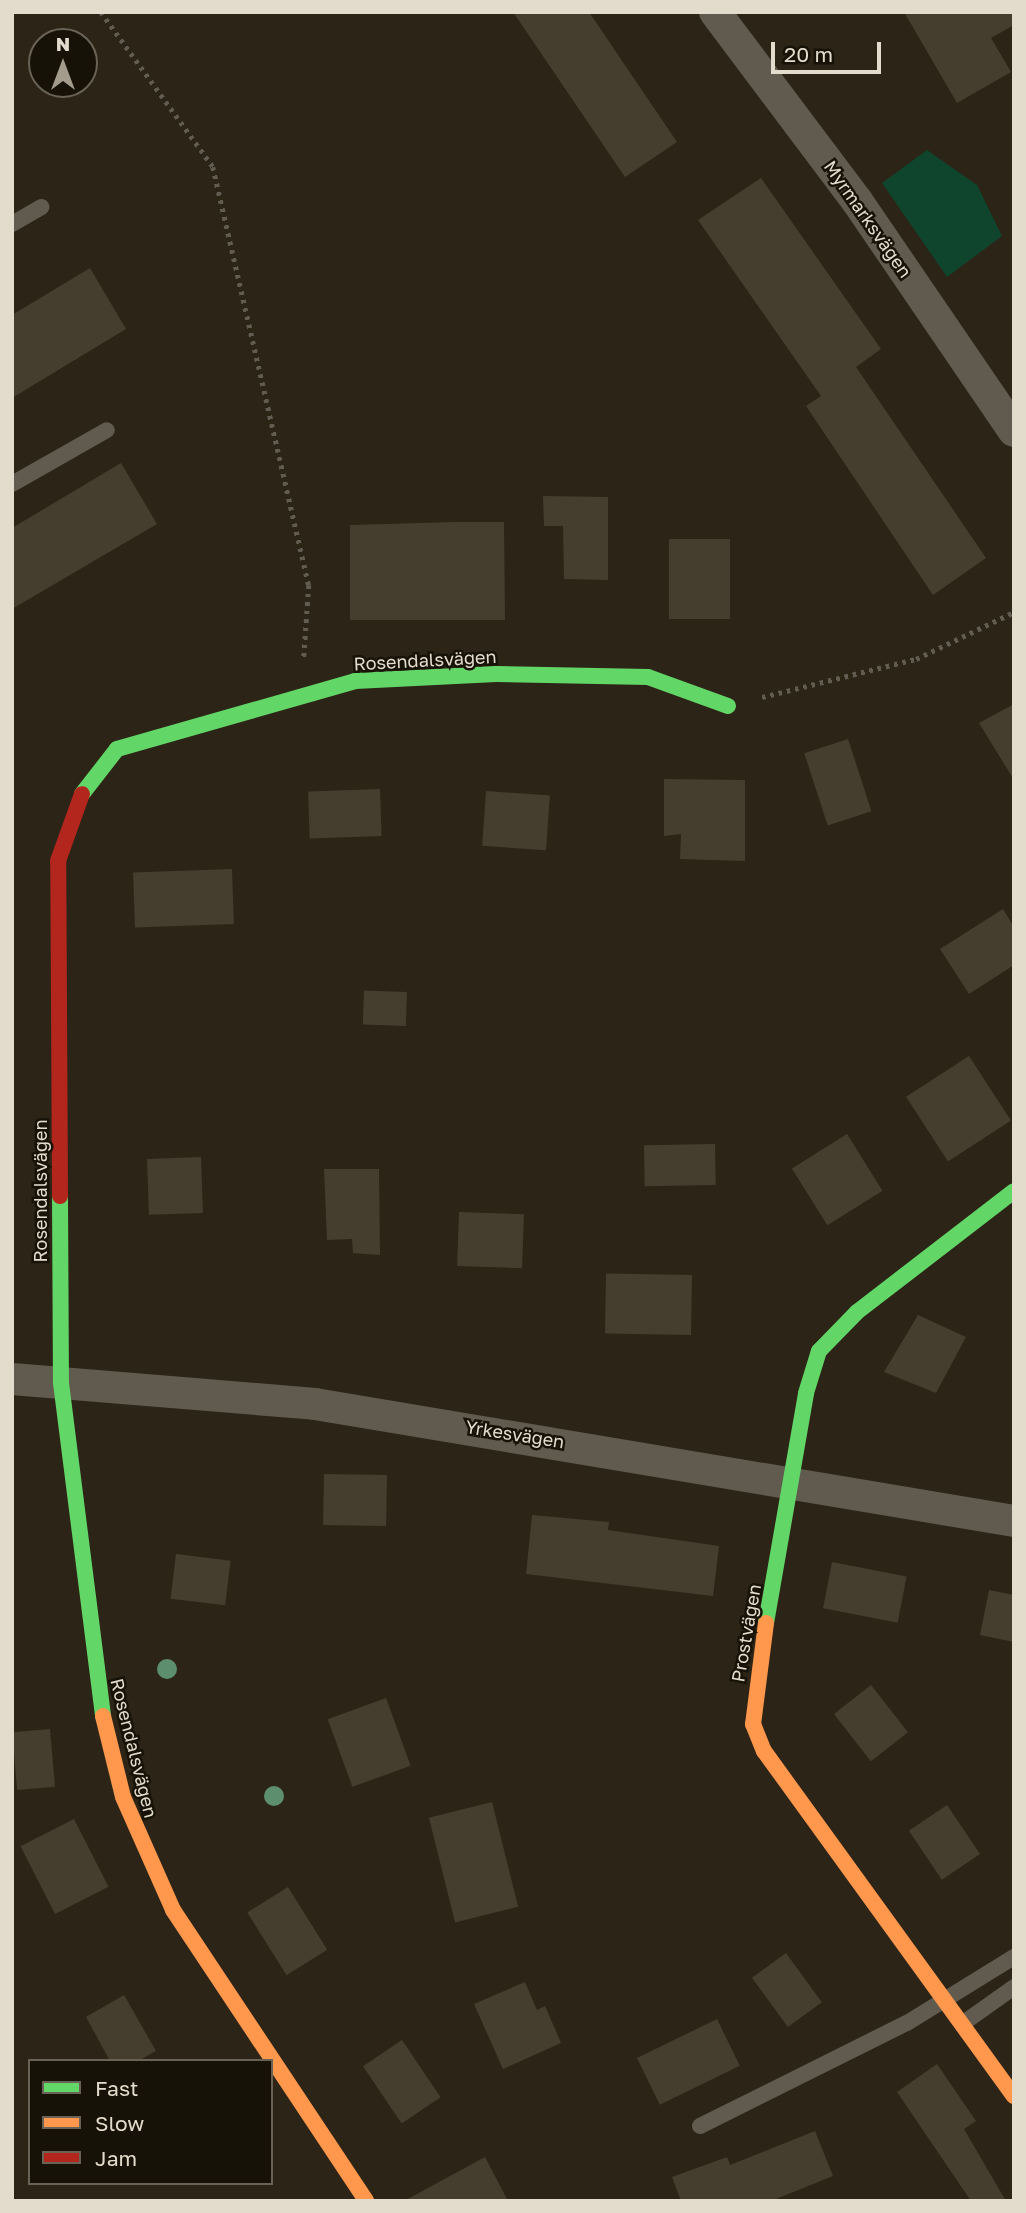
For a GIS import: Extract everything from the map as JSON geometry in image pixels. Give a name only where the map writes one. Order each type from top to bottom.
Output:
[{"type":"street","name":"Myrmarksvägen","points":[[715,12],[858,201],[1014,431]]},
{"type":"street","name":"Rosendalsvägen","points":[[272,2059],[173,1910],[144,1854],[100,1703],[61,1383],[58,861],[79,798],[117,749],[355,681],[496,674],[649,677],[728,706]]},
{"type":"street","name":"Prostvägen","points":[[1014,1191],[857,1312],[819,1351],[806,1392],[795,1480],[755,1683],[753,1724],[764,1751],[1014,2096]]},
{"type":"street","name":"Yrkesvägen","points":[[12,1379],[316,1404],[795,1480],[1014,1521]]},
{"type":"street","name":"Rosendalsvägen","points":[[273,2061],[366,2201]]},
{"type":"lane","points":[[12,224],[41,208]]},
{"type":"lane","points":[[12,484],[107,430]]},
{"type":"lane","points":[[700,2126],[944,1999],[1014,1957]]},
{"type":"lane","points":[[962,2024],[1014,1987]]},
{"type":"path","points":[[101,12],[213,167],[306,573],[304,658],[310,692]]},
{"type":"path","points":[[728,706],[916,659],[1014,612]]},
{"type":"green space","points":[[927,150],[977,185],[1002,236],[947,277],[882,183]]},
{"type":"building","points":[[513,12],[589,12],[677,142],[625,177]]},
{"type":"building","points":[[904,12],[1014,12],[1014,25],[991,38],[1011,72],[957,103]]},
{"type":"building","points":[[761,178],[881,349],[856,367],[986,558],[933,595],[806,406],[821,396],[698,220]]},
{"type":"building","points":[[90,268],[126,329],[12,398],[12,315]]},
{"type":"building","points":[[121,463],[157,524],[12,609],[12,528]]},
{"type":"building","points":[[543,496],[608,497],[608,580],[564,579],[563,526],[544,526]]},
{"type":"building","points":[[504,522],[505,620],[350,620],[350,525]]},
{"type":"building","points":[[669,539],[730,539],[730,619],[669,619]]},
{"type":"building","points":[[1014,704],[1014,780],[979,723]]},
{"type":"building","points":[[848,739],[871,811],[828,825],[804,753]]},
{"type":"building","points":[[664,779],[745,780],[745,861],[680,859],[681,834],[664,836]]},
{"type":"building","points":[[380,789],[382,836],[310,838],[308,792]]},
{"type":"building","points":[[486,791],[550,795],[546,850],[482,846]]},
{"type":"building","points":[[232,869],[234,924],[135,927],[133,872]]},
{"type":"building","points":[[1003,909],[1014,927],[1014,965],[969,994],[940,949]]},
{"type":"building","points":[[364,990],[407,992],[406,1026],[363,1024]]},
{"type":"building","points":[[969,1056],[1011,1121],[948,1161],[906,1097]]},
{"type":"building","points":[[847,1134],[883,1191],[827,1225],[792,1168]]},
{"type":"building","points":[[715,1144],[716,1185],[645,1186],[644,1145]]},
{"type":"building","points":[[201,1157],[203,1213],[149,1215],[147,1159]]},
{"type":"building","points":[[324,1169],[379,1169],[380,1255],[353,1253],[352,1239],[327,1240]]},
{"type":"building","points":[[459,1212],[524,1214],[522,1268],[457,1266]]},
{"type":"building","points":[[606,1273],[692,1275],[691,1335],[605,1333]]},
{"type":"building","points":[[918,1315],[966,1337],[936,1393],[884,1372]]},
{"type":"building","points":[[324,1474],[387,1475],[386,1526],[323,1525]]},
{"type":"building","points":[[532,1515],[609,1522],[608,1530],[719,1546],[713,1596],[526,1574]]},
{"type":"building","points":[[176,1554],[231,1561],[225,1605],[171,1599]]},
{"type":"building","points":[[832,1562],[907,1577],[898,1623],[823,1608]]},
{"type":"building","points":[[989,1590],[1014,1595],[1014,1642],[980,1635]]},
{"type":"building","points":[[871,1685],[908,1732],[871,1761],[834,1714]]},
{"type":"building","points":[[386,1698],[411,1766],[352,1787],[328,1719]]},
{"type":"building","points":[[50,1729],[55,1787],[17,1790],[12,1732]]},
{"type":"building","points":[[492,1802],[518,1907],[455,1923],[429,1818]]},
{"type":"building","points":[[947,1805],[980,1854],[942,1880],[909,1831]]},
{"type":"building","points":[[74,1819],[109,1887],[55,1914],[21,1846]]},
{"type":"building","points":[[288,1887],[327,1950],[287,1975],[247,1912]]},
{"type":"building","points":[[786,1953],[822,2002],[788,2027],[752,1978]]},
{"type":"building","points":[[525,1982],[537,2010],[545,2006],[561,2043],[503,2069],[474,2004]]},
{"type":"building","points":[[124,1995],[156,2051],[142,2059],[109,2059],[86,2017]]},
{"type":"building","points":[[717,2019],[740,2066],[660,2105],[637,2058]]},
{"type":"building","points":[[402,2040],[441,2097],[402,2123],[363,2066]]},
{"type":"building","points":[[937,2064],[976,2121],[964,2129],[1006,2201],[971,2201],[897,2092]]},
{"type":"building","points":[[815,2131],[833,2176],[771,2201],[681,2201],[672,2177],[727,2157],[730,2165]]},
{"type":"building","points":[[485,2157],[508,2201],[404,2201]]},
{"type":"traffic: fast","points":[[82,794],[117,749],[355,681],[496,674],[648,677],[728,706]]},
{"type":"traffic: fast","points":[[766,1623],[806,1393],[819,1351],[857,1312],[1014,1191]]},
{"type":"traffic: fast","points":[[60,1196],[61,1383],[103,1716]]},
{"type":"traffic: slow","points":[[766,1623],[753,1724],[764,1751],[1014,2096]]},
{"type":"traffic: slow","points":[[103,1716],[123,1797],[173,1910],[272,2059]]},
{"type":"traffic: slow","points":[[273,2061],[366,2201]]},
{"type":"traffic: jam","points":[[60,1196],[58,861],[82,794]]}]
